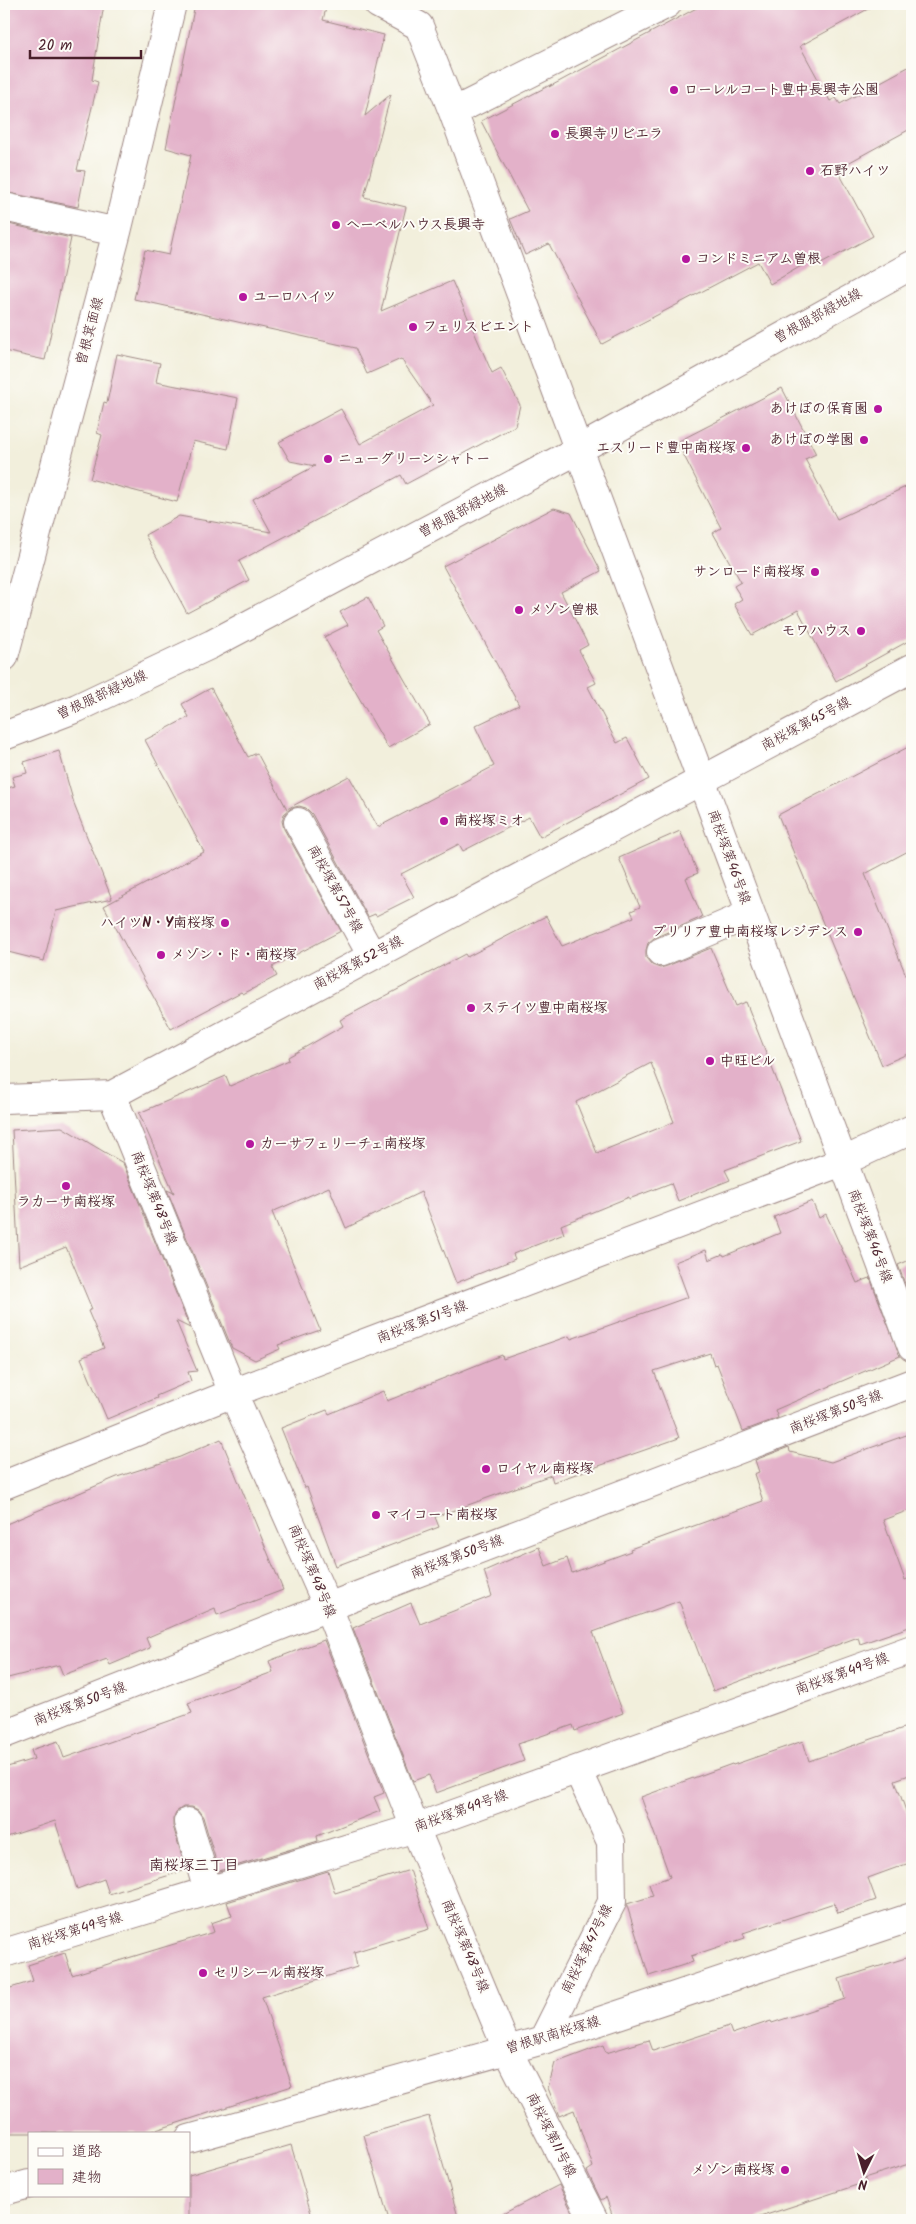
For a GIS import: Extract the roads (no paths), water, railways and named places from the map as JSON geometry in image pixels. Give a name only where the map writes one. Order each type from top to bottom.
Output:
[{"type":"street","name":"曽根箕面線","points":[[4,657],[117,232],[172,4]]},
{"type":"street","name":"南桜塚第46号線","points":[[378,4],[419,26],[453,112],[912,1347]]},
{"type":"street","points":[[453,112],[667,4]]},
{"type":"street","points":[[4,207],[117,232]]},
{"type":"street","name":"曽根服部緑地線","points":[[4,736],[77,708],[212,644],[578,450],[912,265]]},
{"type":"street","name":"南桜塚第45号線","points":[[700,780],[912,668]]},
{"type":"street","name":"南桜塚第52号線","points":[[4,1099],[112,1095],[700,780]]},
{"type":"street","name":"南桜塚第57号線","points":[[298,822],[372,956]]},
{"type":"street","points":[[661,952],[750,914]]},
{"type":"street","name":"南桜塚第48号線","points":[[112,1095],[234,1393],[328,1606],[416,1828],[507,2049]]},
{"type":"street","name":"南桜塚第51号線","points":[[4,1485],[234,1393],[842,1162],[912,1129]]},
{"type":"street","name":"南桜塚第50号線","points":[[4,1734],[328,1606],[912,1383]]},
{"type":"street","name":"南桜塚第49号線","points":[[4,1953],[416,1828],[912,1649]]},
{"type":"street","name":"南桜塚第47号線","points":[[543,2040],[612,1902],[611,1842],[578,1770]]},
{"type":"street","points":[[188,1822],[208,1891]]},
{"type":"street","name":"曽根駅南桜塚線","points":[[190,2139],[543,2040],[912,1917]]},
{"type":"street","name":"南桜塚第11号線","points":[[507,2049],[594,2220]]},
{"type":"street","points":[[4,2191],[28,2184]]},
{"type":"place","name":"ローレルコート豊中長興寺公園","points":[[674,90]]},
{"type":"place","name":"長興寺リビエラ","points":[[555,134]]},
{"type":"place","name":"石野ハイツ","points":[[810,171]]},
{"type":"place","name":"ヘーベルハウス長興寺","points":[[336,225]]},
{"type":"place","name":"コンドミニアム曽根","points":[[686,259]]},
{"type":"place","name":"ユーロハイツ","points":[[243,297]]},
{"type":"place","name":"フェリスビエント","points":[[413,327]]},
{"type":"place","name":"あけぼの保育園","points":[[878,409]]},
{"type":"place","name":"あけぼの学園","points":[[864,440]]},
{"type":"place","name":"エスリード豊中南桜塚","points":[[746,448]]},
{"type":"place","name":"ニューグリーンシャトー","points":[[328,459]]},
{"type":"place","name":"サンロード南桜塚","points":[[815,572]]},
{"type":"place","name":"メゾン曽根","points":[[519,610]]},
{"type":"place","name":"モワハウス","points":[[861,631]]},
{"type":"place","name":"南桜塚ミオ","points":[[444,821]]},
{"type":"place","name":"ハイツN・Y南桜塚","points":[[225,923]]},
{"type":"place","name":"プリリア豊中南桜塚レジデンス","points":[[858,932]]},
{"type":"place","name":"メゾン・ド・南桜塚","points":[[161,955]]},
{"type":"place","name":"ステイツ豊中南桜塚","points":[[471,1008]]},
{"type":"place","name":"中旺ビル","points":[[710,1061]]},
{"type":"place","name":"カーサフェリーチェ南桜塚","points":[[250,1144]]},
{"type":"place","name":"ラカーサ南桜塚","points":[[66,1186]]},
{"type":"place","name":"ロイヤル南桜塚","points":[[486,1469]]},
{"type":"place","name":"マイコート南桜塚","points":[[376,1515]]},
{"type":"place","name":"セリシール南桜塚","points":[[203,1973]]},
{"type":"place","name":"メゾン南桜塚","points":[[785,2170]]},
{"type":"district","name":"南桜塚三丁目","points":[[194,1866]]}]
